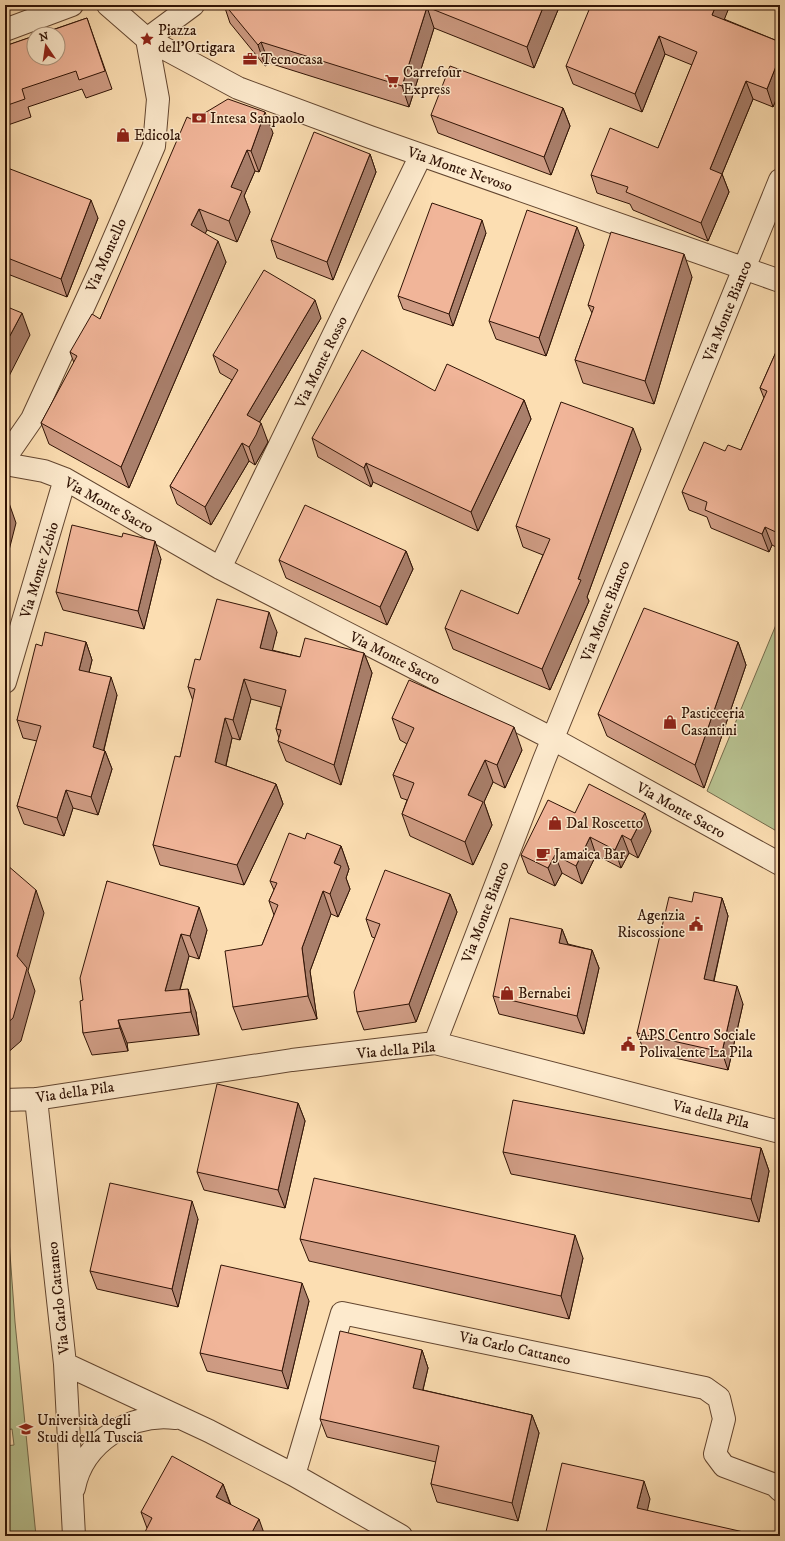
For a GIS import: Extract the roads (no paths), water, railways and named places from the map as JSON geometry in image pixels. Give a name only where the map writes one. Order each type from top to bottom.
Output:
[{"type":"street","points":[[5,30],[72,5]]},
{"type":"street","name":"Via Monte Nevoso","points":[[108,5],[147,39],[238,88],[422,155],[780,281]]},
{"type":"street","points":[[147,39],[193,5]]},
{"type":"street","name":"Via Montello","points":[[5,458],[32,419],[103,264],[154,146],[158,99],[147,39]]},
{"type":"street","name":"Via Monte Rosso","points":[[220,568],[422,155]]},
{"type":"street","name":"Via Monte Bianco","points":[[435,1044],[553,739],[780,180]]},
{"type":"street","name":"Via Monte Sacro","points":[[5,464],[44,471],[65,480],[220,568],[553,739],[780,864]]},
{"type":"street","name":"Via Monte Zebio","points":[[5,682],[65,480]]},
{"type":"street","name":"Via della Pila","points":[[5,1100],[36,1099],[292,1060],[435,1044],[780,1132]]},
{"type":"street","name":"Via Carlo Cattaneo","points":[[36,1099],[65,1364],[183,1419],[294,1475],[401,1536]]},
{"type":"street","name":"Via Carlo Cattaneo","points":[[294,1475],[342,1312],[705,1388],[719,1398],[724,1419],[715,1454],[724,1466],[775,1485],[780,1490]]},
{"type":"street","points":[[65,1364],[74,1536]]},
{"type":"street","points":[[72,1499],[75,1481],[82,1464],[93,1449],[106,1437],[120,1428],[140,1420],[167,1417],[183,1419]]},
{"type":"place","name":"Piazza dell'Ortigara","points":[[147,39]]},
{"type":"place","name":"Tecnocasa","points":[[250,59]]},
{"type":"place","name":"Carrefour Express","points":[[392,81]]},
{"type":"place","name":"Intesa Sanpaolo","points":[[199,118]]},
{"type":"place","name":"Edicola","points":[[123,135]]},
{"type":"place","name":"Pasticceria Casantini","points":[[670,722]]},
{"type":"place","name":"Dal Roscetto","points":[[555,823]]},
{"type":"place","name":"Jamaica Bar","points":[[543,854]]},
{"type":"place","name":"Agenzia Riscossione","points":[[696,924]]},
{"type":"place","name":"Bernabei","points":[[507,993]]},
{"type":"place","name":"APS Centro Sociale Polivalente La Pila","points":[[628,1044]]},
{"type":"place","name":"Università degli Studi della Tuscia","points":[[26,1429]]}]
